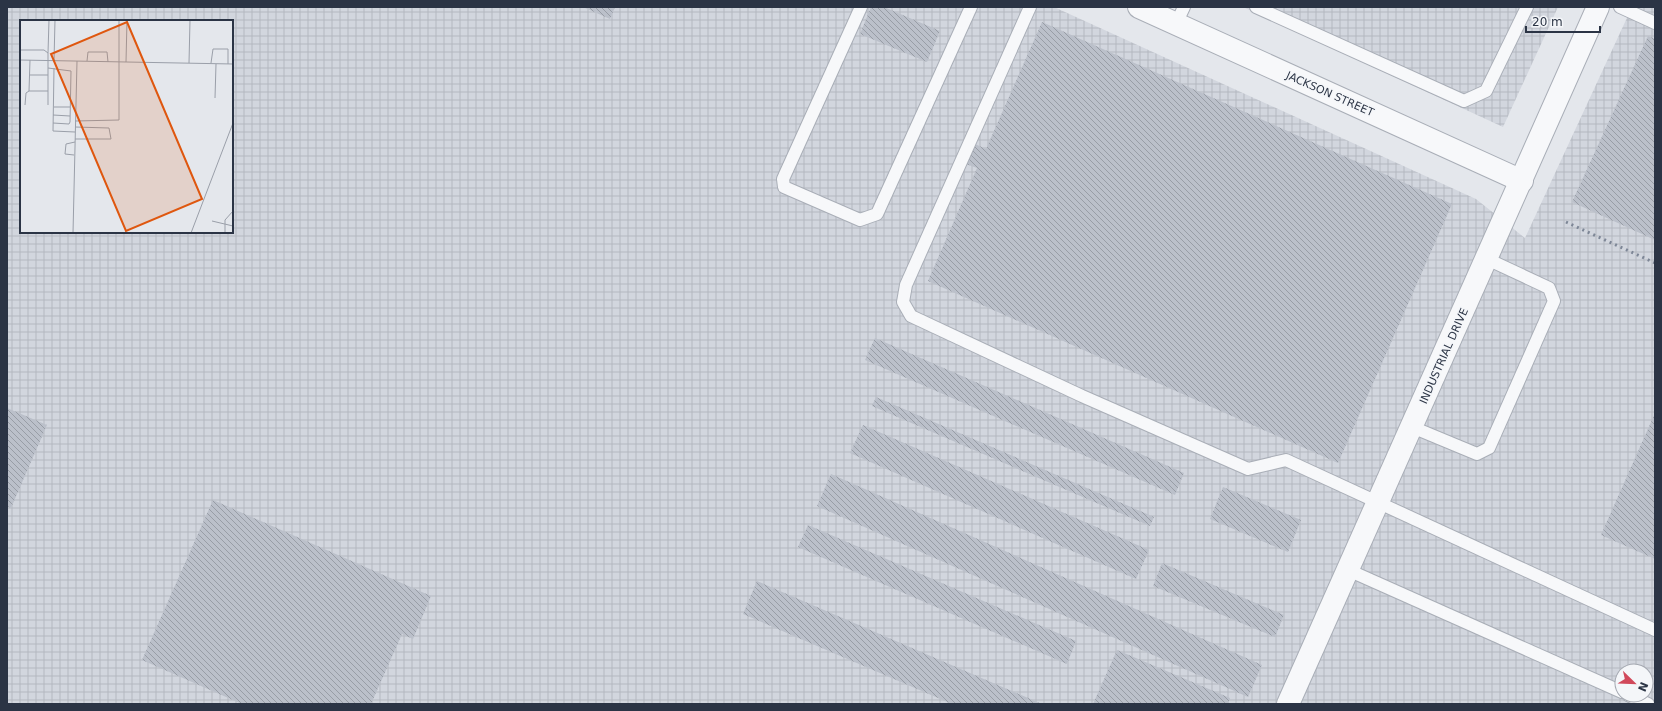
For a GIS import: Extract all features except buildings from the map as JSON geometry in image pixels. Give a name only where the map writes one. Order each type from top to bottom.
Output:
[{"type":"street","name":"JACKSON STREET","points":[[1139,7],[1180,16],[1522,181]]},
{"type":"street","name":"INDUSTRIAL DRIVE","points":[[1288,704],[1522,181],[1598,7]]},
{"type":"lane","points":[[861,7],[783,179],[784,187],[860,220],[877,214],[972,7]]},
{"type":"lane","points":[[1030,7],[906,285],[903,302],[911,316],[1082,396],[1248,469],[1286,460],[1655,630]]},
{"type":"lane","points":[[1256,7],[1464,101],[1486,91],[1527,7]]},
{"type":"lane","points":[[1620,7],[1655,23]]},
{"type":"lane","points":[[1412,427],[1477,454],[1489,448],[1542,329],[1554,301],[1549,288],[1487,258]]},
{"type":"lane","points":[[1348,570],[1614,688]]},
{"type":"shaded area","points":[[7,7],[1054,7],[1476,199],[1525,238],[1632,7],[1655,7],[1655,704],[7,704]]},
{"type":"shaded area","points":[[1243,7],[1558,7],[1503,127]]},
{"type":"railway","points":[[1566,222],[1655,263]]}]
